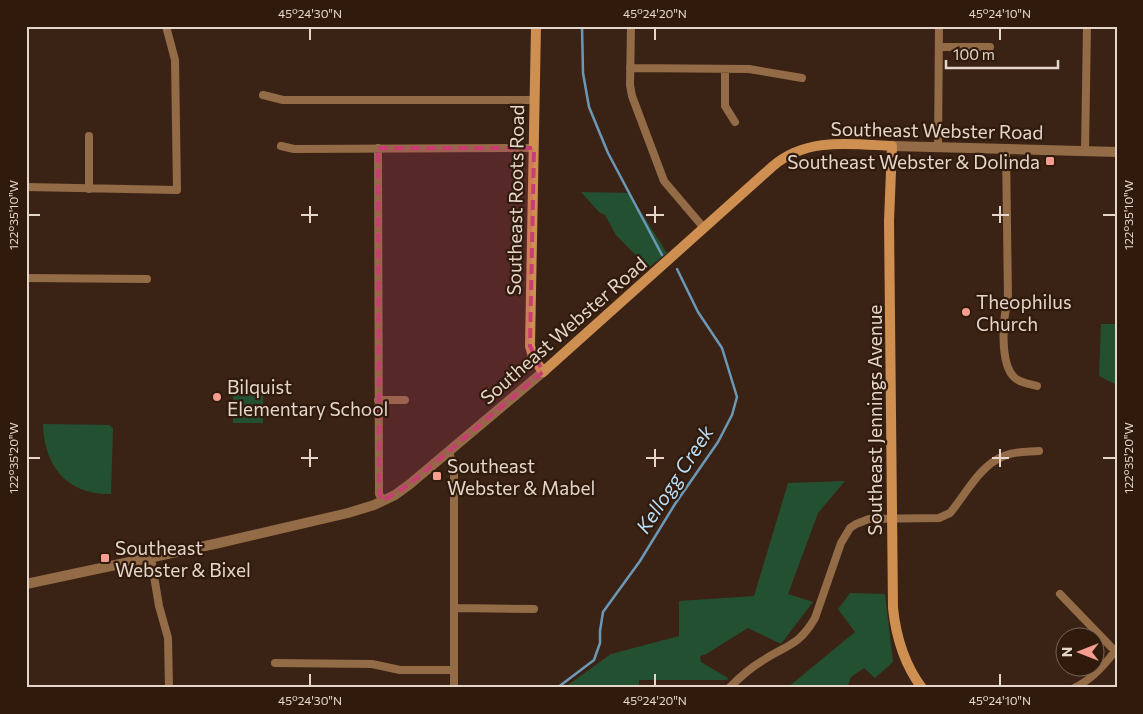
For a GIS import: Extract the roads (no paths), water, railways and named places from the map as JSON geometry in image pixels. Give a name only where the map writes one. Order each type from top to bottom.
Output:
[{"type":"main road","name":"Southeast Roots Road","points":[[536,26],[530,346],[533,357],[543,372]]},
{"type":"main road","name":"Southeast Webster Road","points":[[543,372],[773,166],[796,151],[827,144],[892,146]]},
{"type":"main road","name":"Southeast Jennings Avenue","points":[[892,146],[889,221],[893,608],[897,635],[908,666],[922,688]]},
{"type":"street","points":[[26,187],[177,190],[175,60],[166,26]]},
{"type":"street","points":[[631,26],[630,68],[632,96],[664,181],[704,228]]},
{"type":"street","points":[[938,148],[939,26]]},
{"type":"street","points":[[1085,151],[1087,26]]},
{"type":"street","points":[[939,47],[990,47]]},
{"type":"street","points":[[630,68],[756,70],[802,78]]},
{"type":"street","points":[[725,69],[725,106],[735,122]]},
{"type":"street","points":[[263,95],[283,100],[535,100]]},
{"type":"street","points":[[89,136],[89,189]]},
{"type":"street","points":[[281,146],[294,149],[534,148]]},
{"type":"street","name":"Southeast Webster Road","points":[[892,146],[1117,152]]},
{"type":"street","points":[[378,148],[379,494],[383,501]]},
{"type":"street","points":[[1006,149],[1008,299],[1004,318],[1005,356],[1014,378],[1037,386]]},
{"type":"street","points":[[26,278],[147,279]]},
{"type":"street","name":"Southeast Webster Road","points":[[26,584],[151,558],[348,513],[383,501],[410,484],[543,372]]},
{"type":"street","points":[[378,400],[405,400]]},
{"type":"street","points":[[728,688],[761,661],[797,642],[810,628],[841,543],[850,528],[869,519],[938,518],[946,516],[992,462],[1006,455],[1039,451]]},
{"type":"street","points":[[449,452],[454,468],[454,688]]},
{"type":"street","points":[[151,558],[159,606],[168,638],[169,688]]},
{"type":"street","points":[[1060,594],[1115,651],[1102,668],[1074,688]]},
{"type":"street","points":[[454,608],[534,609]]},
{"type":"street","points":[[275,663],[372,664],[400,670],[454,670]]},
{"type":"waterway","name":"Kellogg Creek","points":[[582,26],[583,73],[589,107],[608,153],[662,255]]},
{"type":"waterway","name":"Kellogg Creek","points":[[557,688],[594,660],[600,643],[603,612],[640,561],[675,504],[718,442],[732,415],[737,397],[722,348],[698,312],[677,269]]},
{"type":"place","name":"Southeast Webster & Dolinda","points":[[1050,161]]},
{"type":"place","name":"Theophilus Church","points":[[966,312]]},
{"type":"place","name":"Bilquist Elementary School","points":[[217,397]]},
{"type":"place","name":"Southeast Webster & Mabel","points":[[437,476]]},
{"type":"place","name":"Southeast Webster & Bixel","points":[[105,558]]}]
